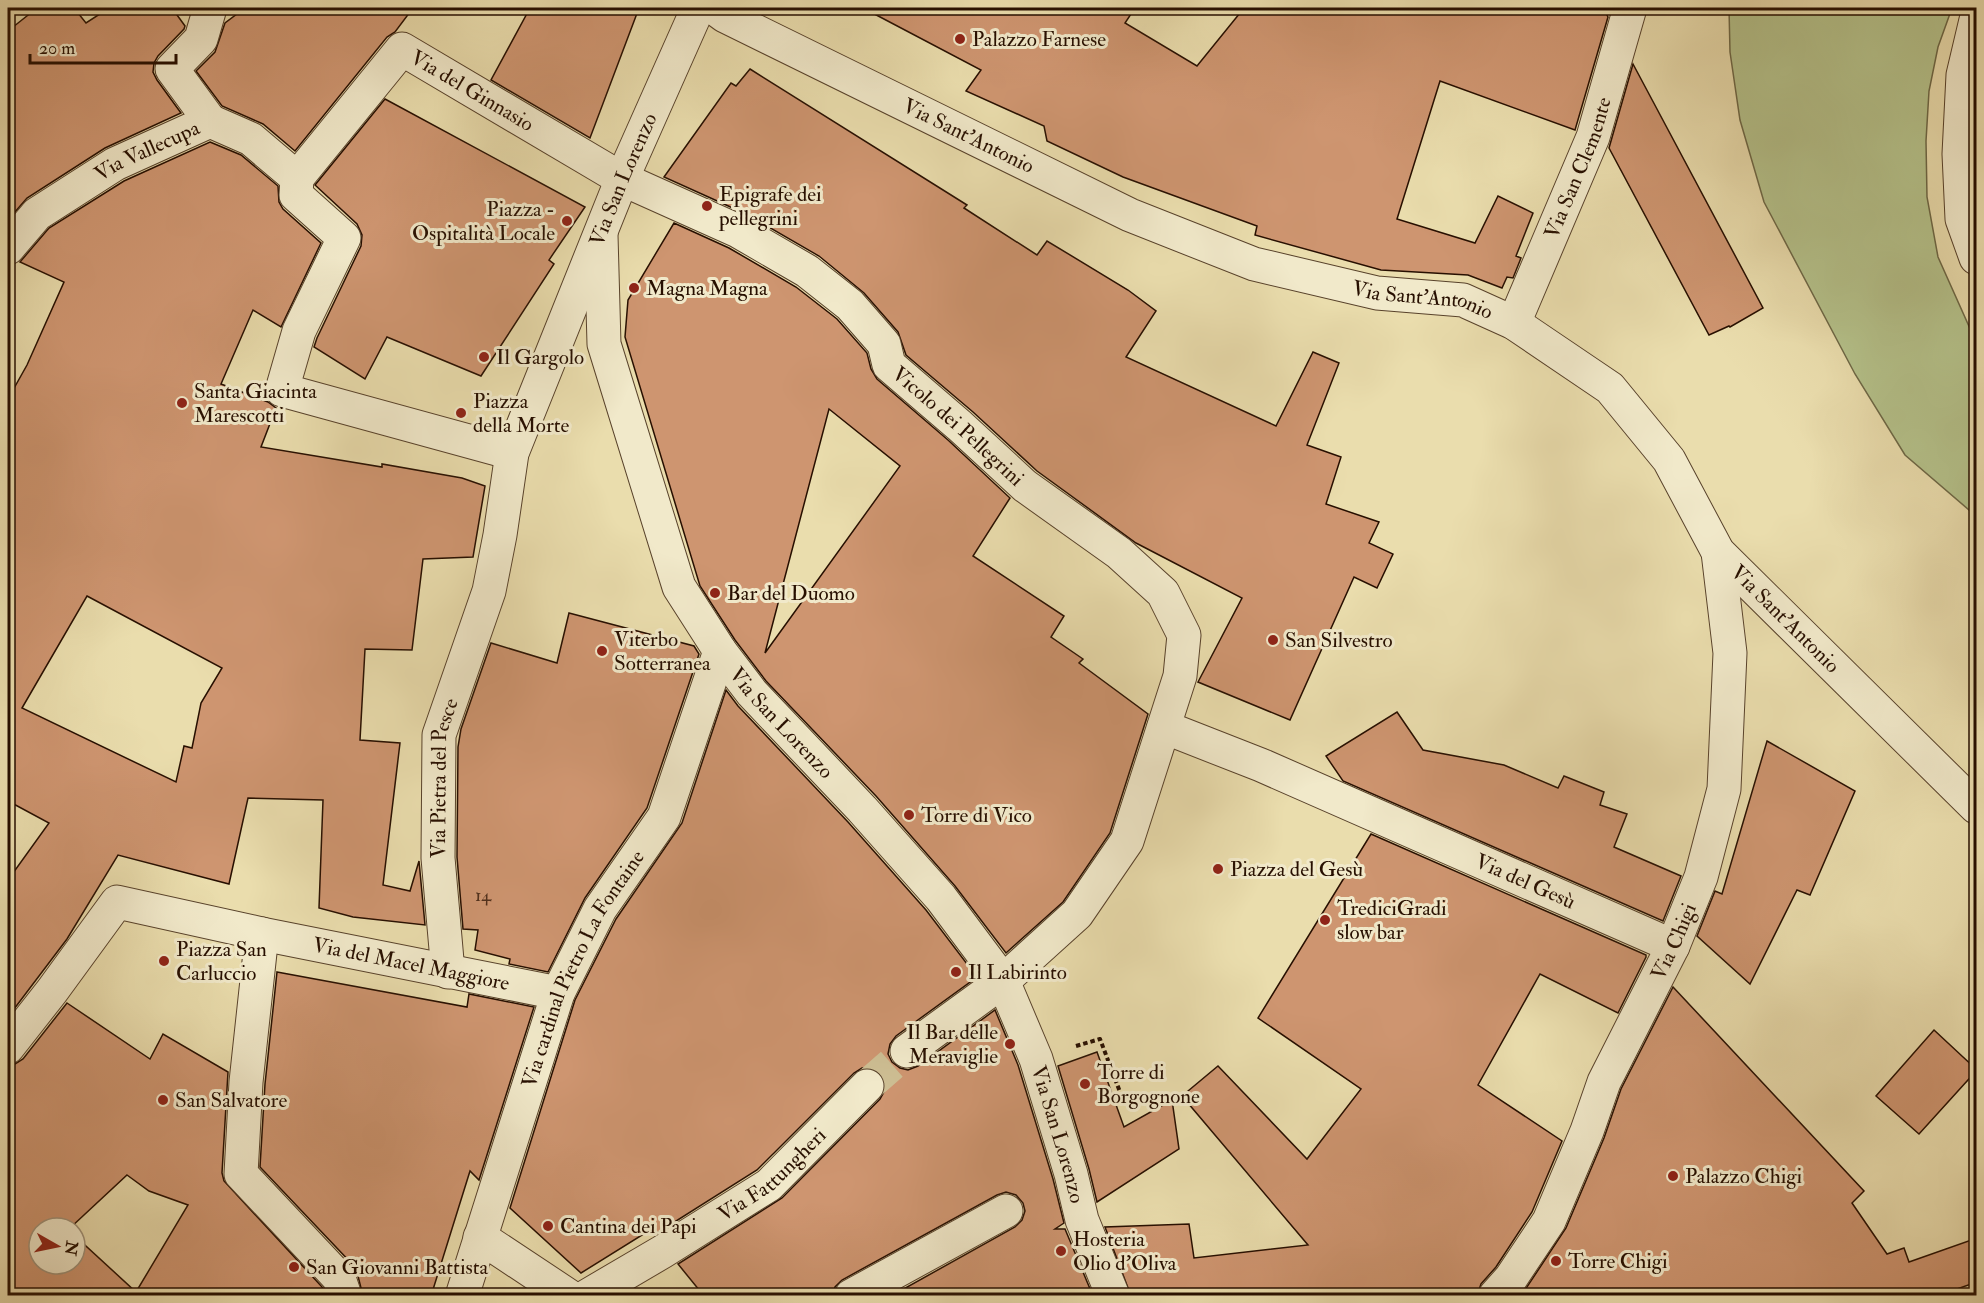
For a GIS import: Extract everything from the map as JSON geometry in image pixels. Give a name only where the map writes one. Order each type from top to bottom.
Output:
[{"type":"street","points":[[210,8],[201,39],[172,69],[210,121]]},
{"type":"street","name":"Via San Lorenzo","points":[[698,8],[601,235],[604,345],[679,587],[720,651],[752,693],[862,809],[941,898],[1003,981],[1036,1059],[1071,1174],[1082,1220],[1113,1296]]},
{"type":"street","name":"Via Sant'Antonio","points":[[714,8],[726,16],[1130,215],[1254,264],[1377,293],[1463,300],[1514,323],[1610,388],[1669,460],[1718,552],[1977,807]]},
{"type":"street","name":"Via San Clemente","points":[[1514,323],[1593,137],[1630,8]]},
{"type":"street","points":[[1977,20],[1963,75],[1959,154],[1962,219],[1977,258]]},
{"type":"street","name":"Via del Ginnasio","points":[[297,178],[402,49],[626,172]]},
{"type":"street","name":"Via Vallecupa","points":[[8,248],[36,214],[115,164],[210,121],[251,140],[297,178]]},
{"type":"street","name":"Vicolo dei Pellegrini","points":[[626,172],[738,231],[807,271],[850,305],[884,344],[889,365],[1025,486],[1119,553],[1163,593],[1184,635],[1180,676],[1164,727]]},
{"type":"street","points":[[297,178],[296,195],[344,238],[299,331],[282,390],[513,453]]},
{"type":"street","name":"Via Pietra del Pesce","points":[[448,972],[438,858],[439,735],[489,591],[513,453],[601,235]]},
{"type":"street","name":"Via Chigi","points":[[1495,1296],[1511,1278],[1549,1221],[1587,1131],[1604,1082],[1673,946],[1701,877],[1724,789],[1730,654],[1718,552]]},
{"type":"street","name":"Via cardinal Pietro La Fontaine","points":[[462,1296],[558,993],[600,909],[664,817],[720,651]]},
{"type":"street","points":[[907,1051],[1003,981],[1077,914],[1127,841],[1164,727]]},
{"type":"street","name":"Via del Gesù","points":[[1164,727],[1261,765],[1673,946]]},
{"type":"street","points":[[8,1047],[117,902],[262,934],[246,1082],[241,1174],[339,1278],[345,1296]]},
{"type":"street","name":"Via del Macel Maggiore","points":[[262,934],[558,993]]},
{"type":"street","name":"Via Fattungheri","points":[[587,1296],[769,1185],[867,1086]]},
{"type":"street","points":[[851,1296],[1006,1211]]},
{"type":"street","points":[[480,1237],[569,1296]]},
{"type":"path","points":[[1036,1059],[1100,1039],[1120,1092]]},
{"type":"green space","points":[[1729,8],[1952,8],[1938,47],[1929,91],[1926,141],[1927,197],[1938,257],[1976,342],[1976,516],[1905,455],[1855,374],[1764,202],[1740,120],[1730,52]]},
{"type":"building","points":[[37,8],[74,8],[86,23],[109,8],[172,8],[185,26],[158,56],[153,72],[181,113],[105,148],[27,198],[8,220],[8,31]]},
{"type":"building","points":[[245,8],[413,8],[295,151],[263,124],[222,106],[196,71],[215,52],[225,23]]},
{"type":"building","points":[[530,8],[639,8],[590,138],[491,80]]},
{"type":"building","points":[[863,8],[1135,8],[1125,23],[1197,66],[1244,8],[1603,8],[1608,17],[1575,130],[1440,81],[1397,219],[1475,243],[1498,196],[1533,213],[1516,256],[1521,258],[1513,278],[1507,277],[1502,288],[1468,275],[1381,270],[1255,235],[1257,226],[1123,177],[1047,141],[1044,126],[966,91],[981,70]]},
{"type":"building","points":[[1633,64],[1763,308],[1730,327],[1709,335],[1609,148]]},
{"type":"building","points":[[750,69],[967,205],[964,208],[1037,255],[1047,241],[1128,290],[1156,311],[1126,357],[1276,426],[1313,352],[1339,363],[1307,445],[1341,457],[1326,504],[1379,522],[1369,543],[1393,554],[1377,588],[1354,577],[1290,720],[1198,682],[1242,598],[1136,543],[1037,471],[906,355],[898,332],[864,293],[819,256],[746,214],[664,177],[731,83],[736,86]]},
{"type":"building","points":[[385,99],[585,207],[549,260],[554,264],[481,376],[387,337],[365,379],[314,347],[361,246],[362,235],[357,224],[315,185]]},
{"type":"building","points":[[210,142],[241,155],[278,186],[279,202],[283,209],[321,243],[281,327],[253,310],[221,384],[268,402],[276,408],[261,447],[382,467],[382,464],[462,478],[485,486],[473,557],[423,559],[412,650],[365,649],[360,740],[400,743],[383,885],[410,891],[419,861],[425,925],[353,917],[319,908],[323,800],[248,798],[229,884],[118,855],[67,939],[8,1017],[8,880],[49,823],[8,801],[8,399],[27,365],[64,282],[20,262],[49,228],[124,181]],"holes":[[[87,596],[222,668],[201,703],[192,748],[184,746],[176,782],[22,708]]]},
{"type":"building","points":[[674,223],[729,248],[796,287],[837,319],[867,353],[871,369],[877,379],[948,440],[1010,498],[973,556],[1064,616],[1051,637],[1083,659],[1079,663],[1148,714],[1110,833],[1063,902],[1006,953],[955,886],[876,796],[766,681],[735,640],[700,586],[625,337],[628,300]],"holes":[[[829,409],[900,466],[765,653]]]},
{"type":"building","points":[[569,613],[694,646],[699,654],[647,808],[585,898],[548,972],[509,964],[510,959],[475,950],[478,930],[463,929],[457,857],[458,747],[461,729],[491,643],[557,663]]},
{"type":"building","points":[[726,690],[738,706],[848,822],[926,910],[977,977],[896,1036],[890,1044],[888,1054],[892,1062],[900,1068],[908,1070],[918,1066],[995,1010],[1018,1065],[1053,1179],[1064,1223],[1055,1229],[1065,1229],[1093,1296],[891,1296],[1015,1227],[1022,1220],[1025,1211],[1023,1203],[1016,1195],[1006,1192],[842,1280],[835,1287],[832,1296],[704,1296],[678,1264],[782,1198],[880,1099],[885,1090],[885,1081],[880,1072],[871,1068],[862,1068],[854,1073],[757,1170],[654,1235],[650,1230],[581,1273],[510,1208],[575,1000],[616,919],[682,823]]},
{"type":"building","points":[[1397,712],[1423,750],[1504,765],[1558,788],[1564,776],[1604,792],[1600,805],[1627,814],[1614,847],[1681,876],[1663,921],[1343,781],[1326,756]]},
{"type":"building","points":[[1767,741],[1855,791],[1810,895],[1797,890],[1750,984],[1697,936],[1715,891],[1722,894]]},
{"type":"building","points":[[1371,834],[1646,955],[1618,1013],[1540,974],[1478,1085],[1562,1141],[1532,1212],[1496,1267],[1481,1284],[1477,1296],[1131,1296],[1105,1227],[1189,1224],[1194,1258],[1308,1245],[1182,1096],[1218,1066],[1307,1159],[1361,1089],[1258,1018]]},
{"type":"building","points":[[277,972],[467,1007],[469,994],[534,1007],[479,1180],[470,1171],[431,1296],[363,1296],[353,1265],[260,1167],[265,1084]]},
{"type":"building","points":[[1673,987],[1864,1191],[1852,1203],[1887,1254],[1904,1248],[1909,1262],[1977,1238],[1977,1282],[1937,1296],[1521,1296],[1566,1228],[1604,1138],[1621,1089]]},
{"type":"building","points":[[67,1003],[150,1059],[163,1034],[228,1072],[222,1173],[224,1181],[323,1288],[325,1296],[8,1296],[8,1065],[23,1059]],"holes":[[[127,1175],[149,1191],[188,1205],[136,1292],[87,1247],[87,1276],[27,1276],[27,1216],[83,1216]]]},
{"type":"building","points":[[1934,1030],[1977,1070],[1919,1134],[1876,1096]]},
{"type":"building","points":[[1097,1052],[1124,1127],[1172,1100],[1179,1149],[1097,1202],[1058,1066]]},
{"type":"tunnel","points":[[867,1086],[907,1051]]},
{"type":"place","name":"Palazzo Farnese","points":[[960,39]]},
{"type":"place","name":"Epigrafe dei pellegrini","points":[[707,206]]},
{"type":"place","name":"Piazza - Ospitalità Locale","points":[[567,221]]},
{"type":"place","name":"Magna Magna","points":[[634,288]]},
{"type":"place","name":"Il Gargolo","points":[[484,357]]},
{"type":"place","name":"Santa Giacinta Marescotti","points":[[182,403]]},
{"type":"place","name":"Piazza della Morte","points":[[461,413]]},
{"type":"place","name":"Bar del Duomo","points":[[715,593]]},
{"type":"place","name":"San Silvestro","points":[[1273,640]]},
{"type":"place","name":"Viterbo Sotterranea","points":[[602,651]]},
{"type":"place","name":"Torre di Vico","points":[[909,815]]},
{"type":"place","name":"Piazza del Gesù","points":[[1218,869]]},
{"type":"place","name":"TrediciGradi slow bar","points":[[1325,920]]},
{"type":"place","name":"Piazza San Carluccio","points":[[164,961]]},
{"type":"place","name":"Il Labirinto","points":[[956,972]]},
{"type":"place","name":"Il Bar delle Meraviglie","points":[[1010,1044]]},
{"type":"place","name":"Torre di Borgognone","points":[[1085,1084]]},
{"type":"place","name":"San Salvatore","points":[[163,1100]]},
{"type":"place","name":"Palazzo Chigi","points":[[1673,1176]]},
{"type":"place","name":"Cantina dei Papi","points":[[548,1226]]},
{"type":"place","name":"Hosteria Olio d'Oliva","points":[[1061,1251]]},
{"type":"place","name":"Torre Chigi","points":[[1556,1261]]},
{"type":"place","name":"San Giovanni Battista","points":[[294,1267]]}]
